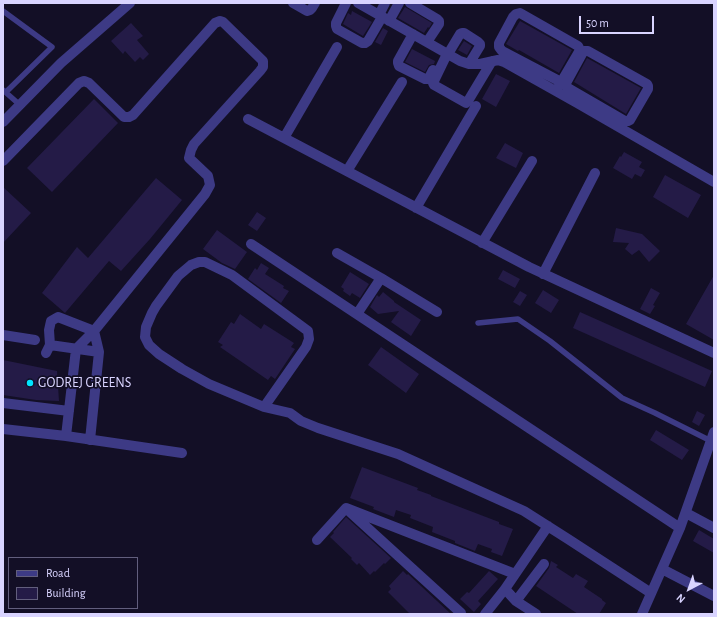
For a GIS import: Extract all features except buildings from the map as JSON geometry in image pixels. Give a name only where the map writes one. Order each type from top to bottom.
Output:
[{"type":"street","points":[[3,122],[66,59],[130,3]]},
{"type":"street","points":[[293,3],[307,11],[312,8],[315,3]]},
{"type":"street","points":[[346,3],[336,26],[338,29],[365,43],[368,41],[384,17],[399,3]]},
{"type":"street","points":[[358,3],[460,61],[470,64],[480,64],[498,60],[559,86]]},
{"type":"street","points":[[384,17],[385,3]]},
{"type":"street","points":[[410,3],[439,21],[439,24],[427,42]]},
{"type":"street","points":[[559,86],[580,50],[578,46],[520,13],[516,14],[499,43],[499,47],[502,51],[714,182]]},
{"type":"street","points":[[3,161],[79,83],[84,81],[89,83],[124,117],[133,115],[215,23],[220,21],[223,22],[263,61],[263,67],[260,71],[194,144],[191,150],[189,158],[208,176],[210,185],[205,194],[94,331],[76,349],[66,436]]},
{"type":"street","points":[[413,34],[398,61],[400,66],[425,79],[429,78],[462,33],[480,44],[470,64]]},
{"type":"street","points":[[284,138],[337,47]]},
{"type":"street","points":[[585,51],[588,51],[647,84],[648,86],[648,89],[628,121],[597,110],[566,85],[583,52],[585,51]]},
{"type":"street","points":[[446,53],[432,83],[466,103],[492,61]]},
{"type":"street","points":[[347,172],[402,82]]},
{"type":"street","points":[[416,208],[476,106]]},
{"type":"street","points":[[248,119],[543,274],[714,353]]},
{"type":"street","points":[[482,243],[532,161]]},
{"type":"street","points":[[543,274],[594,173]]},
{"type":"street","points":[[251,244],[680,528]]},
{"type":"street","points":[[337,253],[437,312]]},
{"type":"street","points":[[264,407],[306,347],[309,339],[308,331],[232,275],[205,262],[199,262],[191,265],[178,276],[156,306],[146,327],[145,337],[149,345],[165,358],[208,384],[264,407],[290,413],[301,421],[318,428],[398,454],[524,511],[651,593]]},
{"type":"street","points":[[357,314],[381,278]]},
{"type":"street","points":[[94,331],[58,317],[51,321],[48,330],[48,349],[76,349],[99,352]]},
{"type":"street","points":[[90,440],[99,352],[94,331]]},
{"type":"street","points":[[3,335],[35,340]]},
{"type":"street","points":[[3,403],[69,411]]},
{"type":"street","points":[[3,429],[182,452]]},
{"type":"street","points":[[644,613],[651,593],[686,513],[712,436]]},
{"type":"street","points":[[346,508],[515,574]]},
{"type":"street","points":[[317,540],[346,508]]},
{"type":"street","points":[[346,508],[465,614]]},
{"type":"street","points":[[686,513],[714,528]]},
{"type":"street","points":[[486,614],[548,526]]},
{"type":"street","points":[[516,601],[544,564]]},
{"type":"street","points":[[662,569],[714,596]]},
{"type":"street","points":[[504,589],[516,601],[536,614]]},
{"type":"lane","points":[[3,12],[52,47],[4,91],[20,105]]},
{"type":"lane","points":[[478,323],[518,319],[550,341],[622,398],[712,436]]},
{"type":"place","name":"GODREJ GREENS","points":[[30,383]]}]
